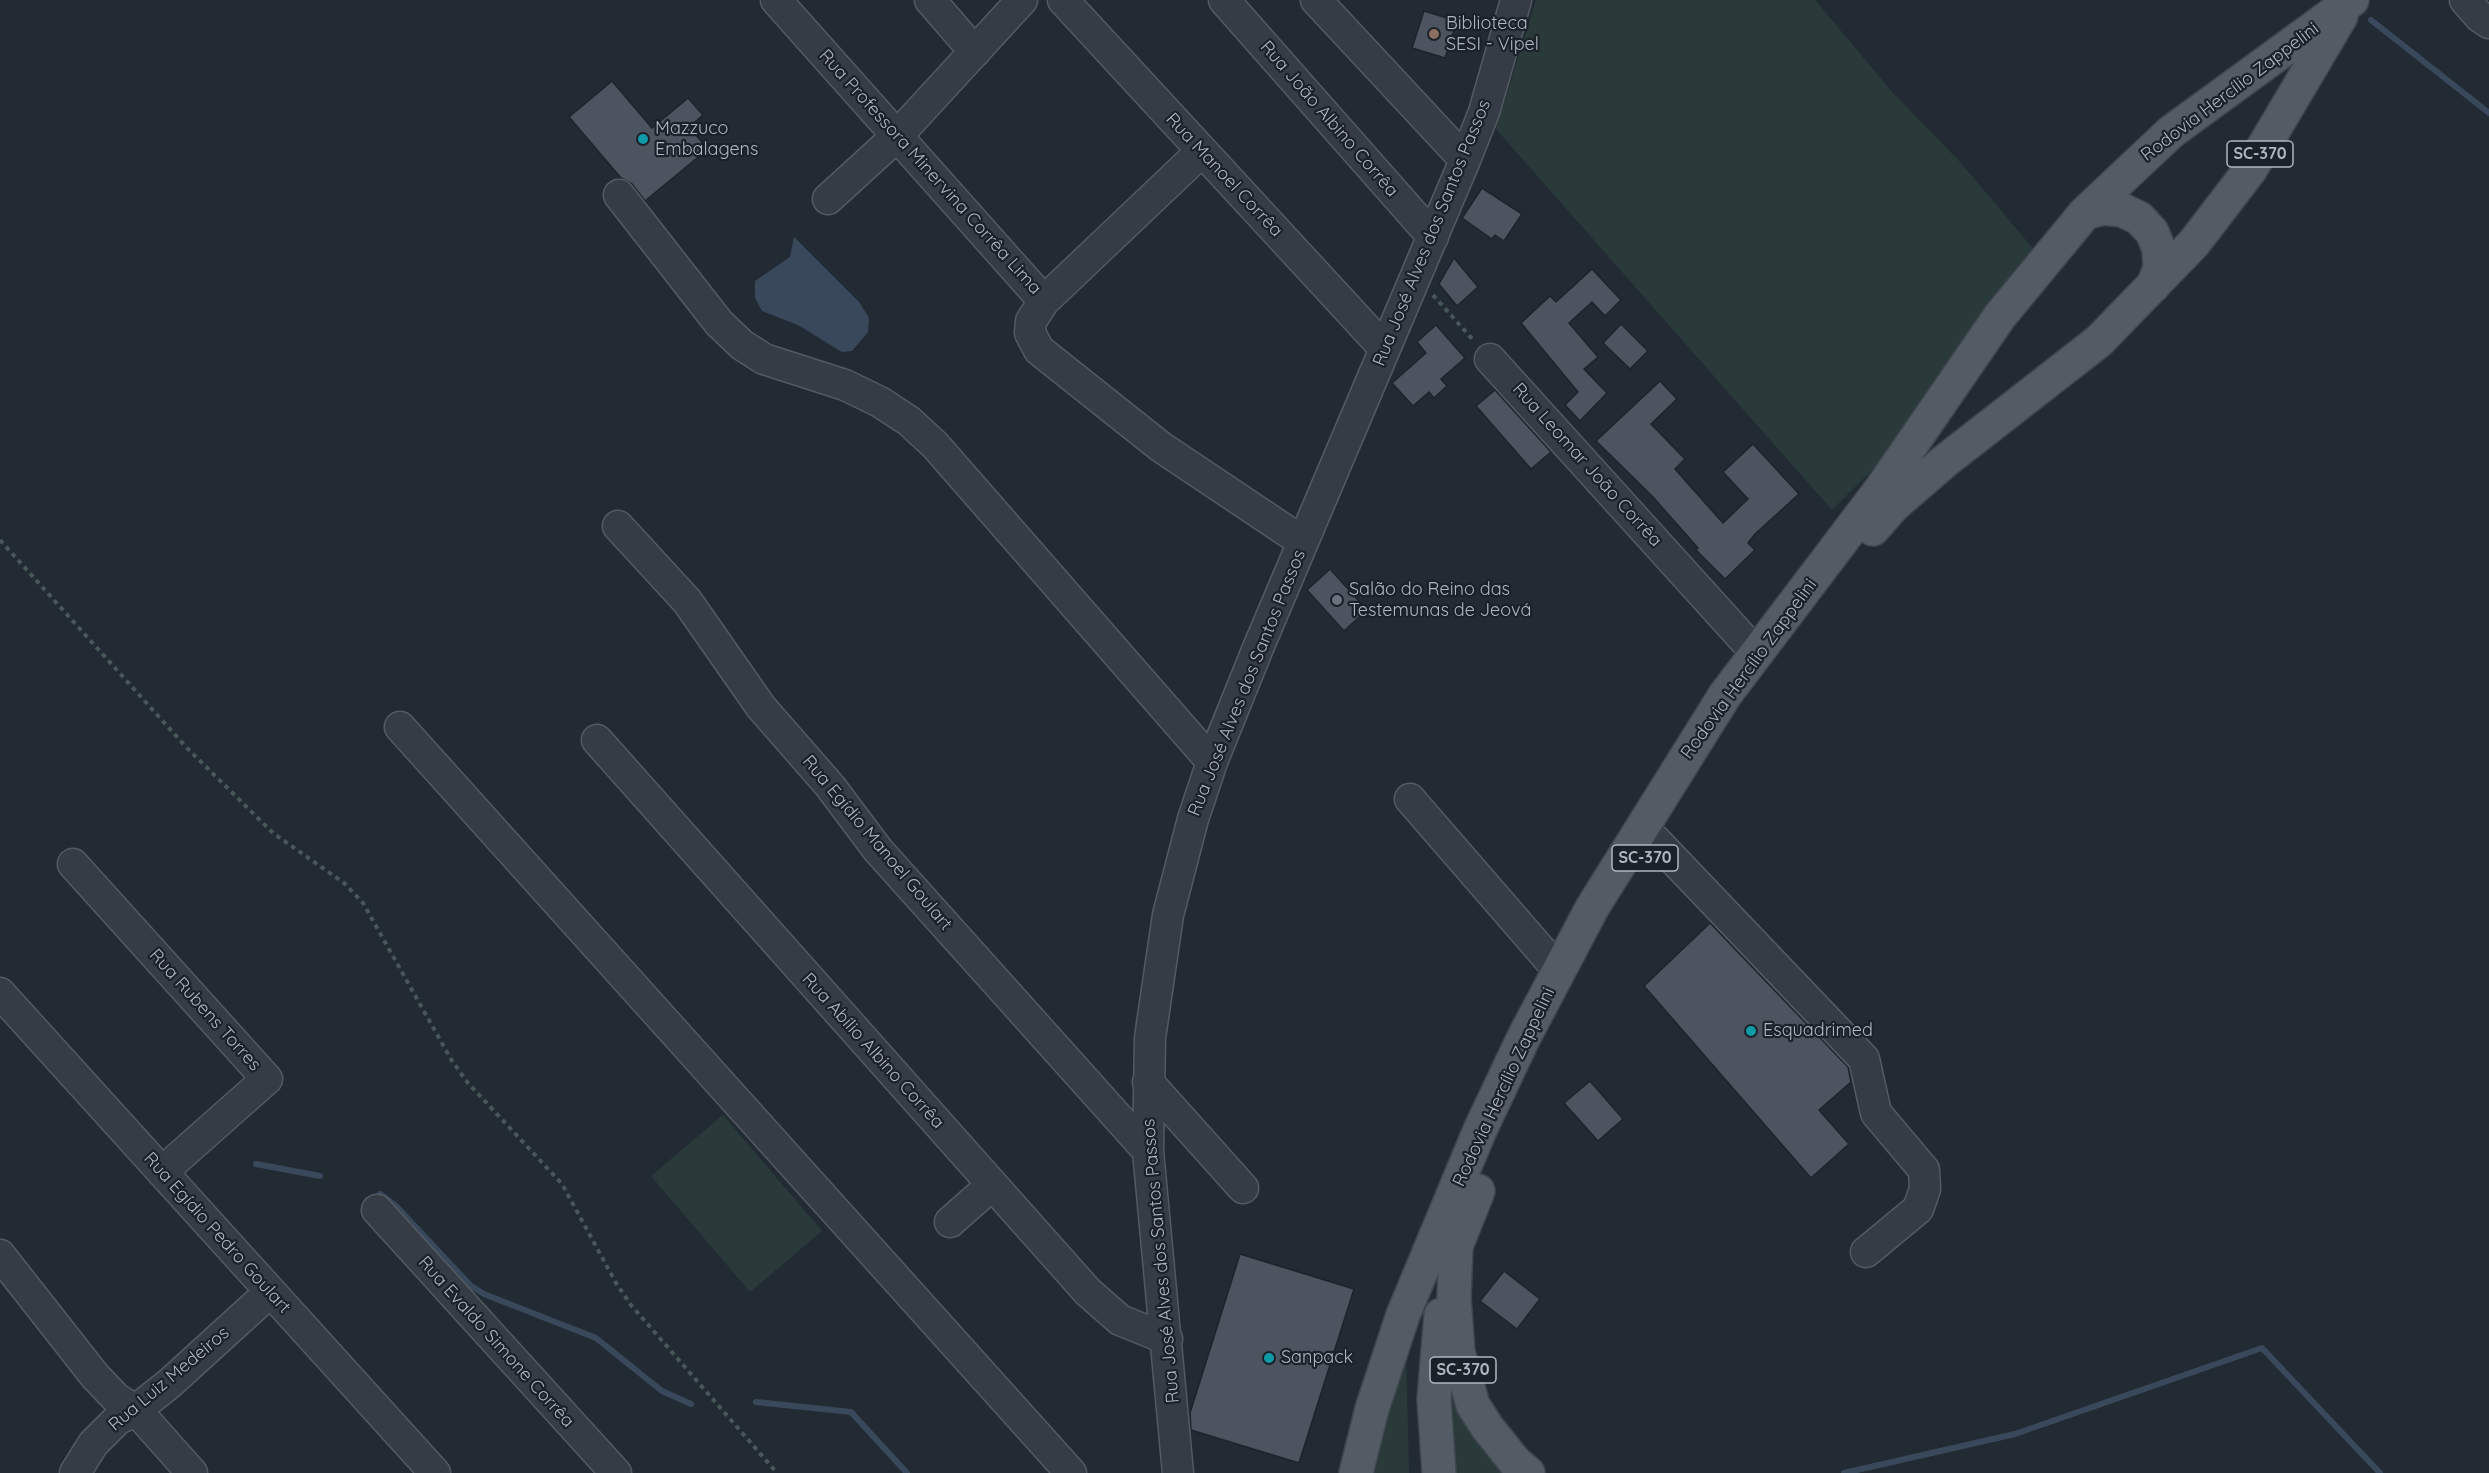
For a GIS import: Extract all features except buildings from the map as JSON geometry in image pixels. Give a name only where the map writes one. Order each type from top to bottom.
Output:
[{"type":"main road","name":"Rodovia Hercílio Zappelini","points":[[1528,1473],[1515,1462],[1473,1405],[1458,1352],[1454,1298],[1442,1249],[1480,1130],[1592,908],[1645,819],[1725,695],[1881,489],[2000,316],[2085,213],[2171,132],[2349,3]]},
{"type":"main road","name":"Rodovia Hercílio Zappelini","points":[[1356,1473],[1384,1372],[1442,1249],[1486,1171],[1539,1054],[1590,955],[1696,771],[1768,665],[1861,543],[1894,505],[1945,461],[2099,341],[2194,243],[2250,170],[2349,3]]},
{"type":"main road","points":[[2085,213],[2103,208],[2122,210],[2139,218],[2152,232],[2159,249],[2160,268],[2153,286]]},
{"type":"main road","name":"SC-370","points":[[1418,1473],[1417,1330],[1442,1249]]},
{"type":"main road","name":"SC-370","points":[[1439,1473],[1434,1399],[1442,1249]]},
{"type":"street","name":"Rua Professora Minervina Corrêa Lima","points":[[776,0],[1044,301],[1031,321],[1030,333],[1039,350],[1161,447],[1304,542]]},
{"type":"street","points":[[930,0],[975,52]]},
{"type":"street","points":[[828,199],[897,136],[1022,0]]},
{"type":"street","name":"Rua Manoel Corrêa","points":[[1063,0],[1385,349]]},
{"type":"street","name":"Rua João Albino Corrêa","points":[[1224,0],[1433,237]]},
{"type":"street","points":[[1316,0],[1466,160]]},
{"type":"street","name":"Rua José Alves dos Santos Passos","points":[[1178,1473],[1148,1151],[1148,1082],[1157,977],[1168,915],[1193,819],[1212,762],[1466,160],[1484,112],[1516,0]]},
{"type":"street","points":[[2465,0],[2480,17],[2489,23]]},
{"type":"street","points":[[1044,301],[1202,151]]},
{"type":"street","points":[[619,195],[719,323],[742,345],[765,359],[845,385],[880,402],[909,421],[926,437],[1212,762]]},
{"type":"street","name":"Rua Leomar João Corrêa","points":[[1490,359],[1757,654]]},
{"type":"street","name":"Rua Egídio Manoel Goulart","points":[[618,526],[687,601],[761,707],[830,786],[878,850],[1148,1151]]},
{"type":"street","points":[[400,728],[1071,1473]]},
{"type":"street","name":"Rua Abílio Albino Corrêa","points":[[597,740],[992,1185],[1105,1308],[1137,1329],[1167,1339]]},
{"type":"street","points":[[1410,799],[1559,971]]},
{"type":"street","points":[[1655,840],[1864,1059],[1876,1113],[1924,1170],[1925,1189],[1918,1209],[1866,1252]]},
{"type":"street","name":"Rua Rubens Torres","points":[[74,864],[267,1079],[162,1172]]},
{"type":"street","name":"Rua Egídio Pedro Goulart","points":[[0,993],[435,1473]]},
{"type":"street","points":[[1148,1082],[1244,1188]]},
{"type":"street","points":[[950,1222],[992,1185]]},
{"type":"street","name":"Rua Evaldo Simone Corrêa","points":[[377,1210],[616,1473]]},
{"type":"street","points":[[0,1255],[95,1376],[117,1399],[136,1410],[192,1473]]},
{"type":"street","name":"Rua Luiz Medeiros","points":[[75,1473],[93,1444],[117,1420],[136,1410],[201,1357],[270,1292]]},
{"type":"path","points":[[1417,277],[1490,359]]},
{"type":"path","points":[[0,540],[187,748],[273,832],[344,883],[363,903],[452,1061],[468,1083],[562,1184],[616,1283],[631,1305],[777,1473]]},
{"type":"shaded area","points":[[1536,0],[1815,0],[1893,93],[1961,163],[2035,251],[2016,268],[1881,461],[1832,510],[1496,129]]},
{"type":"shaded area","points":[[723,1115],[822,1231],[750,1292],[651,1176]]},
{"type":"shaded area","points":[[1406,1346],[1409,1473],[1372,1473]]},
{"type":"shaded area","points":[[1451,1390],[1494,1463],[1507,1473],[1451,1473]]},
{"type":"water","points":[[794,237],[859,302],[869,318],[868,332],[852,351],[842,352],[798,325],[762,311],[755,298],[755,281],[790,257]]},
{"type":"waterway","points":[[2371,20],[2489,113]]},
{"type":"waterway","points":[[256,1164],[320,1176]]},
{"type":"waterway","points":[[380,1194],[397,1207],[471,1286],[484,1294],[596,1338],[662,1391],[691,1404]]},
{"type":"waterway","points":[[1844,1473],[2015,1434],[2262,1348],[2380,1473]]},
{"type":"waterway","points":[[756,1402],[851,1412],[907,1473]]},
{"type":"place","name":"Biblioteca SESI - Vipel","points":[[1434,34]]},
{"type":"place","name":"Mazzuco Embalagens","points":[[643,139]]},
{"type":"place","name":"Salão do Reino das Testemunas de Jeová","points":[[1337,600]]},
{"type":"place","name":"Esquadrimed","points":[[1751,1031]]},
{"type":"place","name":"Sanpack","points":[[1269,1358]]}]
